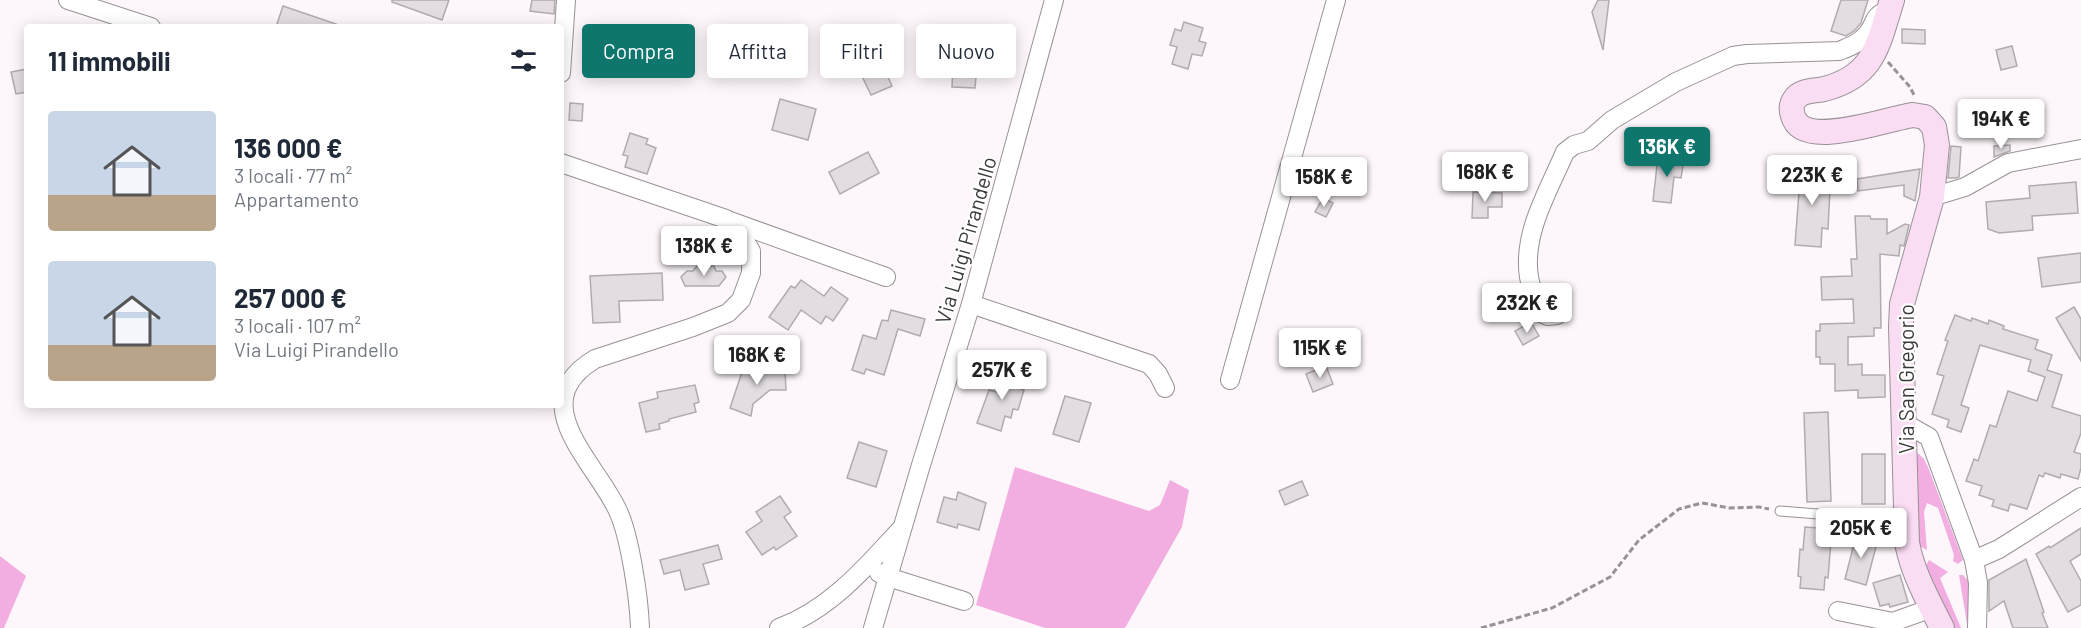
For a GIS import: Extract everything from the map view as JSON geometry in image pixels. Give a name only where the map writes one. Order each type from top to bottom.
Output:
[{"type":"street","points":[[68,0],[142,24]]},
{"type":"street","points":[[564,29],[566,0]]},
{"type":"street","name":"Via Luigi Pirandello","points":[[873,628],[971,304],[1054,0]]},
{"type":"street","points":[[1230,380],[1336,0]]},
{"type":"street","points":[[1890,5],[1875,52],[1863,69],[1845,82],[1803,92],[1795,98],[1791,107],[1793,119],[1800,126],[1812,132],[1829,134],[1912,115],[1925,117]]},
{"type":"street","points":[[1557,315],[1548,316],[1541,313],[1529,275],[1530,253],[1536,221],[1565,152],[1588,141],[1612,120],[1632,107],[1732,56],[1839,51],[1852,46],[1867,34],[1876,15],[1890,5]]},
{"type":"street","name":"Via San Gregorio","points":[[1925,117],[1934,127],[1937,145],[1932,197],[1902,304],[1906,521],[1910,560],[1937,618]]},
{"type":"street","points":[[1932,197],[1965,187],[2008,163],[2081,149]]},
{"type":"street","points":[[564,165],[726,219],[886,277]]},
{"type":"street","points":[[564,395],[568,382],[580,368],[595,359],[728,313],[741,300],[751,273],[751,251],[726,219]]},
{"type":"street","points":[[971,304],[1149,364],[1158,374],[1165,388]]},
{"type":"street","points":[[564,408],[569,432],[619,511],[627,539],[640,628]]},
{"type":"street","points":[[1904,423],[1929,437],[1974,560],[1978,584],[1977,628]]},
{"type":"street","points":[[1974,560],[1999,549],[2081,497]]},
{"type":"street","points":[[779,628],[813,622],[903,528]]},
{"type":"street","points":[[867,566],[888,577],[964,601]]},
{"type":"street","points":[[1838,611],[1893,622],[1937,618]]},
{"type":"lane","points":[[1780,511],[1906,521]]},
{"type":"path","points":[[1875,52],[1892,65],[1910,87],[1925,117]]},
{"type":"path","points":[[1481,628],[1552,608],[1610,577],[1639,540],[1679,509],[1702,503],[1730,508],[1759,507],[1780,511]]},
{"type":"shaded area","points":[[1915,454],[1919,454],[1924,459],[1928,467],[1963,560],[1958,564],[1953,561],[1954,555],[1938,508],[1927,503],[1924,512],[1927,550],[1917,545]]},
{"type":"shaded area","points":[[1015,467],[1149,511],[1160,505],[1170,480],[1189,490],[1182,527],[1125,628],[1045,628],[976,605]]},
{"type":"shaded area","points":[[0,556],[26,576],[4,628],[0,628]]},
{"type":"shaded area","points":[[1929,560],[1948,572],[1940,578],[1961,628],[1951,628],[1922,573]]},
{"type":"shaded area","points":[[1959,575],[1963,575],[1971,584],[1967,624]]},
{"type":"building","points":[[392,0],[449,0],[442,20],[392,2]]},
{"type":"building","points":[[532,0],[555,0],[554,14],[530,11]]},
{"type":"building","points":[[1598,0],[1609,0],[1603,50],[1592,12]]},
{"type":"building","points":[[1841,0],[1868,0],[1861,23],[1846,36],[1831,31]]},
{"type":"building","points":[[283,6],[336,24],[277,24]]},
{"type":"building","points":[[1184,22],[1203,28],[1199,41],[1206,43],[1202,56],[1192,54],[1188,69],[1172,64],[1177,47],[1170,45],[1175,29],[1181,31]]},
{"type":"building","points":[[1902,29],[1925,30],[1925,44],[1902,43]]},
{"type":"building","points":[[2012,46],[2017,66],[2001,70],[1996,50]]},
{"type":"building","points":[[24,70],[24,93],[16,94],[11,72]]},
{"type":"building","points":[[863,78],[888,78],[892,86],[871,95]]},
{"type":"building","points":[[952,78],[976,78],[975,88],[952,87]]},
{"type":"building","points":[[780,99],[816,109],[808,140],[772,130]]},
{"type":"building","points":[[570,103],[583,104],[582,121],[569,120]]},
{"type":"building","points":[[630,133],[648,139],[646,144],[656,148],[647,174],[625,167],[628,156],[623,155]]},
{"type":"building","points":[[2010,145],[2010,151],[1994,157],[1994,146]]},
{"type":"building","points":[[1951,146],[1961,147],[1959,177],[1956,178],[1948,178]]},
{"type":"building","points":[[868,152],[879,173],[840,194],[829,172]]},
{"type":"building","points":[[1658,156],[1684,159],[1681,178],[1674,177],[1671,203],[1653,201]]},
{"type":"building","points":[[1801,165],[1826,166],[1824,189],[1830,189],[1828,229],[1822,228],[1821,247],[1795,245]]},
{"type":"building","points":[[1920,169],[1915,201],[1904,196],[1904,185],[1858,191],[1857,179]]},
{"type":"building","points":[[2076,182],[2078,213],[2032,216],[2033,230],[1999,233],[1988,229],[1986,202],[2030,198],[2029,186]]},
{"type":"building","points":[[1473,192],[1502,193],[1502,207],[1488,207],[1488,218],[1472,218]]},
{"type":"building","points":[[1323,198],[1333,203],[1326,217],[1315,212]]},
{"type":"building","points":[[1855,216],[1887,219],[1887,234],[1905,224],[1909,225],[1904,246],[1900,245],[1899,256],[1880,254],[1881,328],[1874,328],[1874,336],[1848,337],[1848,365],[1862,364],[1862,375],[1885,375],[1885,397],[1858,398],[1858,390],[1835,391],[1835,364],[1820,364],[1820,357],[1816,357],[1816,331],[1820,331],[1820,324],[1854,323],[1853,299],[1822,300],[1821,277],[1852,276],[1851,259],[1857,259]]},
{"type":"building","points":[[2081,253],[2081,282],[2042,287],[2038,258]]},
{"type":"building","points":[[697,266],[714,266],[716,271],[722,271],[726,277],[719,286],[685,286],[681,277],[687,271],[693,271]]},
{"type":"building","points":[[662,273],[663,300],[619,301],[620,322],[593,323],[590,276]]},
{"type":"building","points":[[801,280],[824,296],[831,287],[848,299],[833,321],[826,316],[821,324],[801,310],[788,330],[769,317],[791,286],[795,288]]},
{"type":"building","points":[[2074,307],[2081,319],[2081,361],[2056,318]]},
{"type":"building","points":[[891,310],[925,319],[920,336],[898,329],[884,375],[866,369],[864,374],[852,370],[863,335],[876,339],[882,320],[888,321]]},
{"type":"building","points":[[1955,315],[1988,324],[1989,320],[2004,326],[2003,329],[2038,340],[2035,349],[2052,355],[2047,370],[2062,375],[2052,407],[2081,416],[2081,433],[2074,452],[2081,454],[2078,479],[2061,474],[2060,478],[2045,473],[2043,477],[2039,475],[2027,509],[2010,504],[2008,511],[1992,506],[1994,500],[1979,495],[1982,486],[1966,481],[1974,459],[1978,461],[1990,425],[1996,427],[2008,391],[2037,401],[2045,377],[2028,371],[2031,360],[1980,345],[1961,405],[1969,408],[1961,432],[1947,427],[1949,420],[1932,414],[1944,376],[1937,374],[1948,341],[1945,340]]},
{"type":"building","points":[[1531,322],[1539,336],[1523,345],[1515,331]]},
{"type":"building","points":[[769,359],[771,368],[777,365],[777,370],[785,370],[786,390],[770,390],[753,404],[751,416],[730,408],[742,372],[759,371],[757,361]]},
{"type":"building","points":[[1326,366],[1333,384],[1313,392],[1306,374]]},
{"type":"building","points":[[1003,370],[1024,377],[1021,389],[1024,390],[1018,410],[1013,409],[1011,418],[1005,416],[1001,431],[977,423],[989,390],[996,392]]},
{"type":"building","points":[[695,385],[699,402],[694,404],[696,412],[669,419],[659,424],[660,429],[646,432],[639,403],[658,398],[657,392]]},
{"type":"building","points":[[1065,396],[1091,403],[1079,442],[1053,434]]},
{"type":"building","points":[[1828,412],[1831,501],[1807,502],[1804,413]]},
{"type":"building","points":[[859,442],[887,451],[876,487],[847,478]]},
{"type":"building","points":[[1862,454],[1885,454],[1885,504],[1862,504]]},
{"type":"building","points":[[1302,481],[1308,495],[1285,505],[1279,491]]},
{"type":"building","points":[[958,492],[986,503],[979,530],[958,524],[957,528],[937,522],[944,497],[956,500]]},
{"type":"building","points":[[780,496],[791,512],[784,517],[797,536],[776,550],[774,547],[762,555],[746,532],[762,521],[756,512]]},
{"type":"building","points":[[1805,527],[1832,529],[1828,578],[1825,577],[1824,590],[1800,588],[1801,577],[1798,576],[1800,549],[1803,550]]},
{"type":"building","points":[[2081,528],[2081,554],[2070,561],[2081,581],[2081,605],[2068,612],[2036,554],[2049,546],[2050,548]]},
{"type":"building","points":[[1859,534],[1878,539],[1866,585],[1845,579],[1856,536]]},
{"type":"building","points":[[718,545],[722,559],[703,564],[709,584],[685,590],[680,570],[664,574],[660,560]]},
{"type":"building","points":[[2026,559],[2048,628],[2013,628],[2004,601],[1989,611],[1989,580]]},
{"type":"building","points":[[1900,575],[1908,602],[1890,607],[1889,604],[1880,606],[1873,583]]}]
